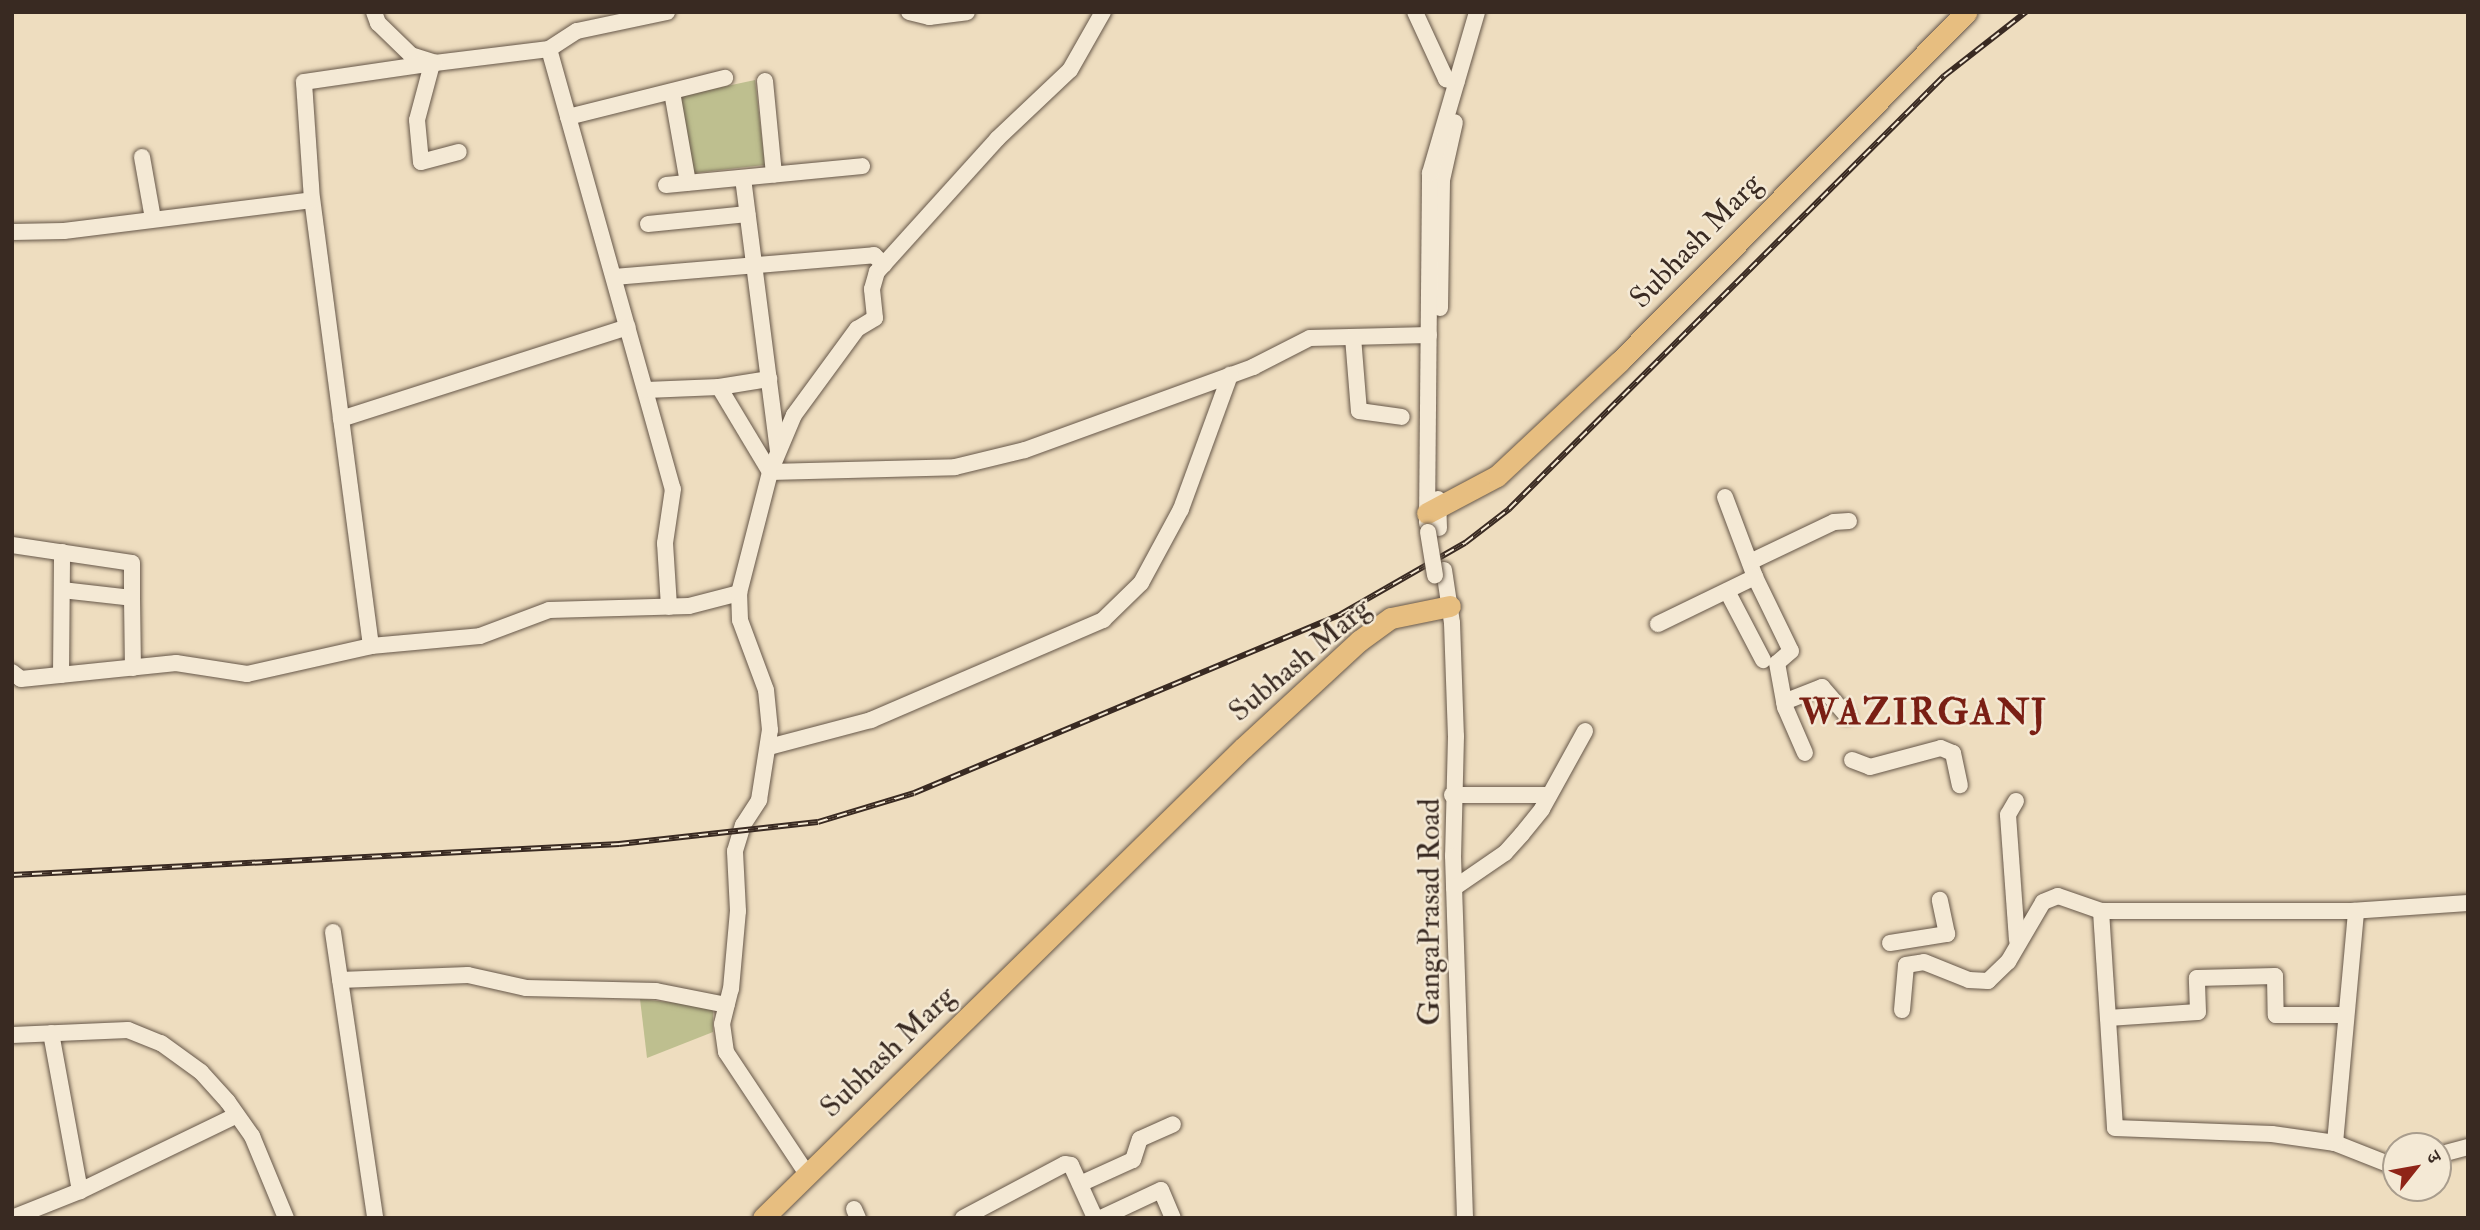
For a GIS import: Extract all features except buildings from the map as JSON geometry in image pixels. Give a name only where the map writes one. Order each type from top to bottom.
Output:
[{"type":"main road","name":"Subhash Marg","points":[[1433,520],[1497,476],[1619,362],[1966,12]]},
{"type":"main road","name":"Subhash Marg","points":[[763,1218],[1243,748],[1359,641],[1391,618],[1446,607]]},
{"type":"street","points":[[374,12],[378,23],[411,55],[433,63]]},
{"type":"street","points":[[371,646],[312,200],[304,82],[549,49],[597,20],[667,12]]},
{"type":"street","points":[[909,12],[929,17],[967,12]]},
{"type":"street","points":[[807,1174],[726,1052],[722,1024],[727,1006],[737,911],[735,851],[743,825],[759,800],[769,747],[766,690],[740,620],[739,593],[770,472],[794,415],[857,329],[875,318],[872,289],[884,265],[997,139],[1070,70],[1103,13],[1093,12]]},
{"type":"street","points":[[1415,12],[1446,79],[1457,82]]},
{"type":"street","points":[[1446,607],[1433,520],[1429,335],[1430,173],[1477,12]]},
{"type":"street","points":[[1433,520],[1442,180],[1462,92],[1487,12]]},
{"type":"street","points":[[549,49],[673,489],[665,543],[669,607]]},
{"type":"street","points":[[433,63],[417,120],[421,162],[459,152]]},
{"type":"street","points":[[568,117],[725,78]]},
{"type":"street","points":[[765,81],[774,175]]},
{"type":"street","points":[[672,92],[688,183]]},
{"type":"street","points":[[142,157],[153,219]]},
{"type":"street","points":[[666,185],[862,166]]},
{"type":"street","points":[[743,178],[778,453]]},
{"type":"street","points":[[12,232],[312,200]]},
{"type":"street","points":[[648,224],[748,214]]},
{"type":"street","points":[[614,277],[874,256],[884,265]]},
{"type":"street","points":[[341,419],[628,327]]},
{"type":"street","points":[[770,472],[954,467],[1025,450],[1230,375],[1310,338],[1429,335]]},
{"type":"street","points":[[1353,337],[1359,411],[1402,417]]},
{"type":"street","points":[[769,747],[871,720],[1103,620],[1141,583],[1181,509],[1230,375]]},
{"type":"street","points":[[646,390],[719,387],[769,379]]},
{"type":"street","points":[[719,387],[770,472]]},
{"type":"street","points":[[1725,497],[1752,570],[1791,651],[1777,663],[1784,702],[1805,753]]},
{"type":"street","points":[[1658,624],[1727,591],[1752,570],[1835,522],[1849,521]]},
{"type":"street","points":[[12,545],[132,563],[133,668]]},
{"type":"street","points":[[61,675],[62,552]]},
{"type":"street","points":[[62,590],[132,597]]},
{"type":"street","points":[[1727,591],[1763,660]]},
{"type":"street","points":[[12,672],[21,679],[176,663],[247,674],[371,646],[480,636],[548,610],[669,607],[739,593]]},
{"type":"street","name":"GangaPrasad Road","points":[[1446,607],[1457,784],[1452,795],[1465,1218]]},
{"type":"street","points":[[1784,702],[1822,687],[1847,716]]},
{"type":"street","points":[[1454,888],[1505,853],[1549,795],[1585,731]]},
{"type":"street","points":[[1852,760],[1870,767],[1941,748],[1953,753],[1960,785]]},
{"type":"street","points":[[1452,795],[1549,795]]},
{"type":"street","points":[[2016,801],[2008,815],[2017,940]]},
{"type":"street","points":[[1902,1010],[1906,965],[1924,962],[1969,979],[1988,981],[2008,962],[2017,940],[2043,902],[2058,896],[2101,911],[2356,911],[2468,903]]},
{"type":"street","points":[[1890,943],[1947,934],[1940,900]]},
{"type":"street","points":[[2101,911],[2115,1128],[2272,1134],[2335,1143],[2382,1161]]},
{"type":"street","points":[[2335,1143],[2356,911]]},
{"type":"street","points":[[333,932],[375,1218]]},
{"type":"street","points":[[1924,962],[1926,936]]},
{"type":"street","points":[[340,980],[468,975],[526,988],[656,991],[727,1006]]},
{"type":"street","points":[[2108,1018],[2198,1012],[2197,978],[2275,976],[2276,1015],[2346,1015]]},
{"type":"street","points":[[12,1035],[128,1030],[160,1043],[201,1072],[237,1115],[252,1136],[286,1218]]},
{"type":"street","points":[[51,1033],[80,1191]]},
{"type":"street","points":[[12,1218],[80,1191],[237,1115]]},
{"type":"street","points":[[1080,1184],[1133,1160],[1140,1139],[1173,1124]]},
{"type":"street","points":[[963,1218],[980,1214],[1065,1164],[1071,1166],[1095,1218]]},
{"type":"street","points":[[1101,1218],[1161,1190],[1173,1218]]},
{"type":"green space","points":[[755,80],[765,165],[694,173],[680,96]]},
{"type":"green space","points":[[640,999],[713,1007],[713,1032],[647,1058]]},
{"type":"railway","points":[[12,875],[619,844],[818,822],[914,793],[1341,614],[1465,543],[1509,509],[1944,76],[2026,12]]},
{"type":"district","name":"WAZIRGANJ","points":[[1924,713]]}]
